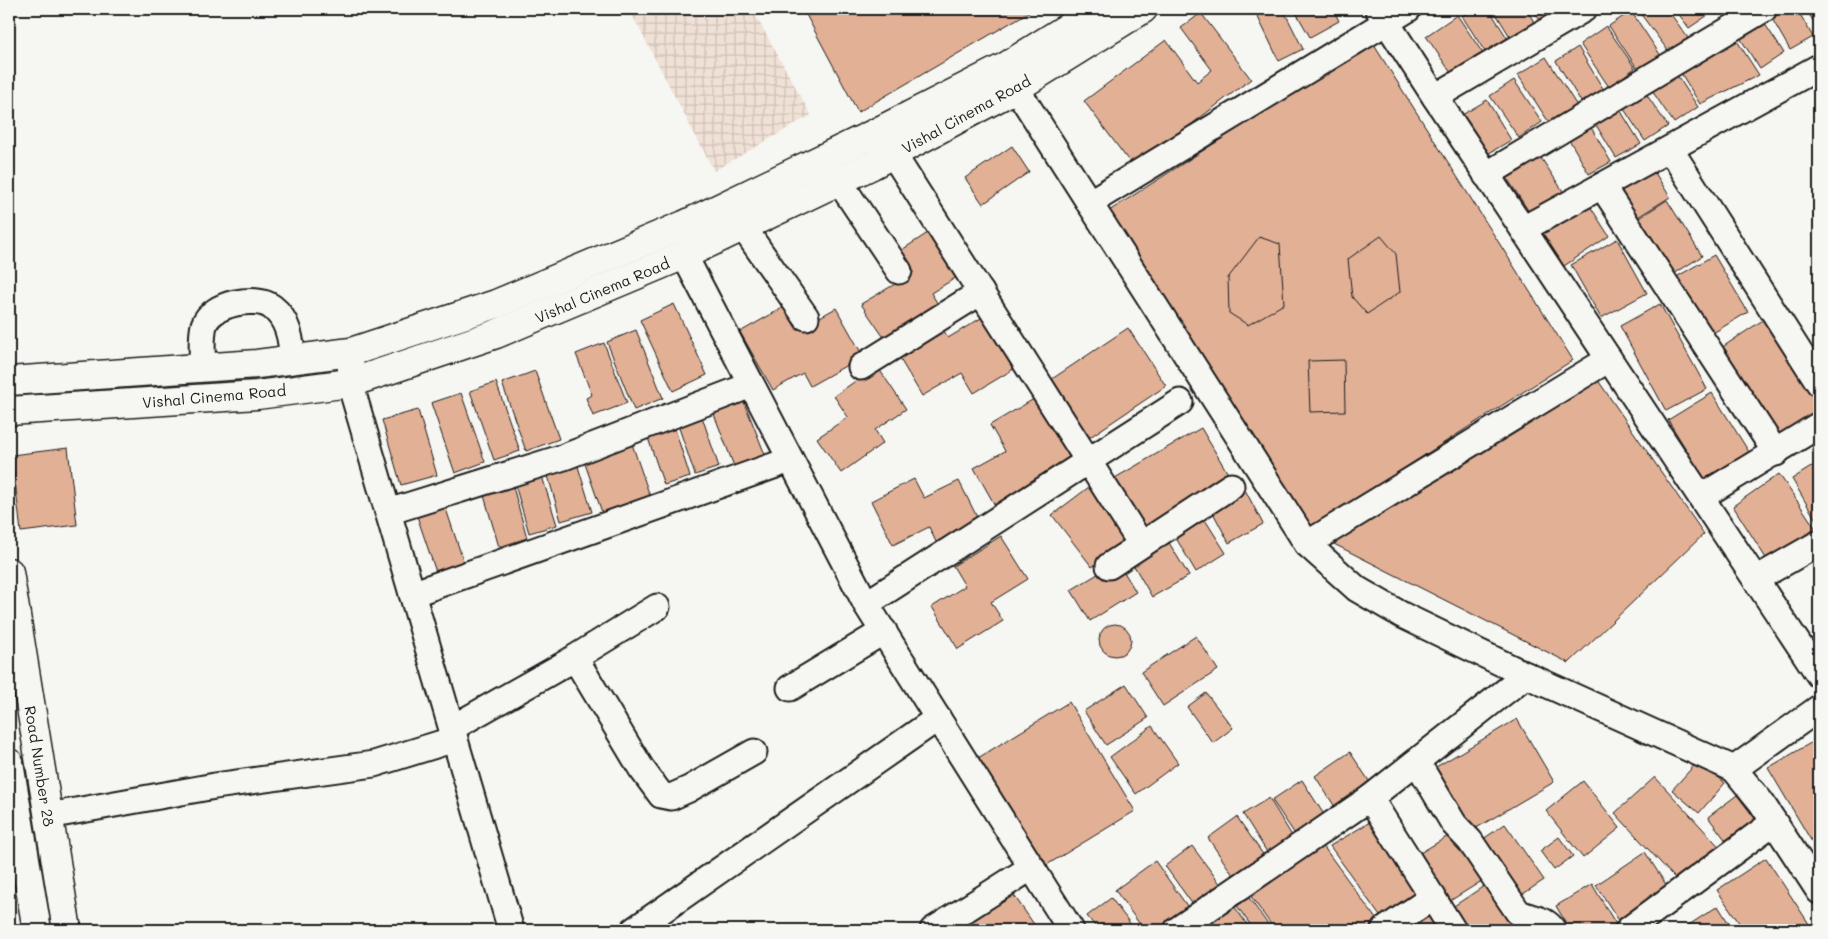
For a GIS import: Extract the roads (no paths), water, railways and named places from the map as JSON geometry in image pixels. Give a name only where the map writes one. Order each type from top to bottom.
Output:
[{"type":"street","name":"Vishal Cinema Road","points":[[9,411],[257,394],[350,383],[496,334],[684,255],[883,160],[1010,78],[1097,9]]},
{"type":"street","name":"Vishal Cinema Road","points":[[9,381],[203,368],[292,360],[351,352],[505,300],[684,224],[857,142],[1010,78],[1143,9]]},
{"type":"street","points":[[1089,203],[1383,16],[1408,9]]},
{"type":"street","points":[[1434,98],[1584,9]]},
{"type":"street","points":[[1486,174],[1764,9]]},
{"type":"street","points":[[1383,16],[1434,98],[1819,675]]},
{"type":"street","points":[[1523,230],[1819,66]]},
{"type":"street","points":[[1010,78],[1307,544],[1357,589],[1402,615],[1734,769],[1761,802],[1819,891]]},
{"type":"street","points":[[857,142],[883,160],[981,292],[1141,544]]},
{"type":"street","points":[[1670,149],[1819,383]]},
{"type":"street","points":[[839,181],[899,271]]},
{"type":"street","points":[[1602,186],[1776,453]]},
{"type":"street","points":[[743,227],[806,317]]},
{"type":"street","points":[[684,255],[866,604],[1071,930]]},
{"type":"street","points":[[861,366],[981,292]]},
{"type":"street","points":[[203,368],[204,323],[214,312],[226,304],[261,301],[273,308],[284,322],[292,344],[292,360]]},
{"type":"street","points":[[351,352],[350,383],[511,930]]},
{"type":"street","points":[[1307,544],[1609,359]]},
{"type":"street","points":[[388,512],[564,457],[751,385]]},
{"type":"street","points":[[866,604],[1180,402]]},
{"type":"street","points":[[1701,497],[1776,453],[1819,425]]},
{"type":"street","points":[[412,594],[790,460]]},
{"type":"street","points":[[1109,566],[1231,486]]},
{"type":"street","points":[[1756,579],[1819,543]]},
{"type":"street","name":"Road Number 28","points":[[9,572],[67,930]]},
{"type":"street","points":[[48,816],[215,786],[374,764],[453,733],[657,608]]},
{"type":"street","points":[[790,688],[884,631]]},
{"type":"street","points":[[575,658],[641,768],[660,795],[671,797],[689,790],[754,752]]},
{"type":"street","points":[[1178,930],[1370,798],[1526,674]]},
{"type":"street","points":[[1734,769],[1819,708]]},
{"type":"street","points":[[634,930],[938,718]]},
{"type":"street","points":[[1417,762],[1454,824],[1470,841],[1518,912],[1525,916],[1539,919],[1553,930]]},
{"type":"street","name":"Road Number 28","points":[[9,763],[37,930]]},
{"type":"street","points":[[1370,798],[1453,930]]},
{"type":"street","points":[[1628,930],[1774,822]]},
{"type":"street","points":[[933,930],[1032,867]]},
{"type":"street","points":[[1384,930],[1433,897]]}]
